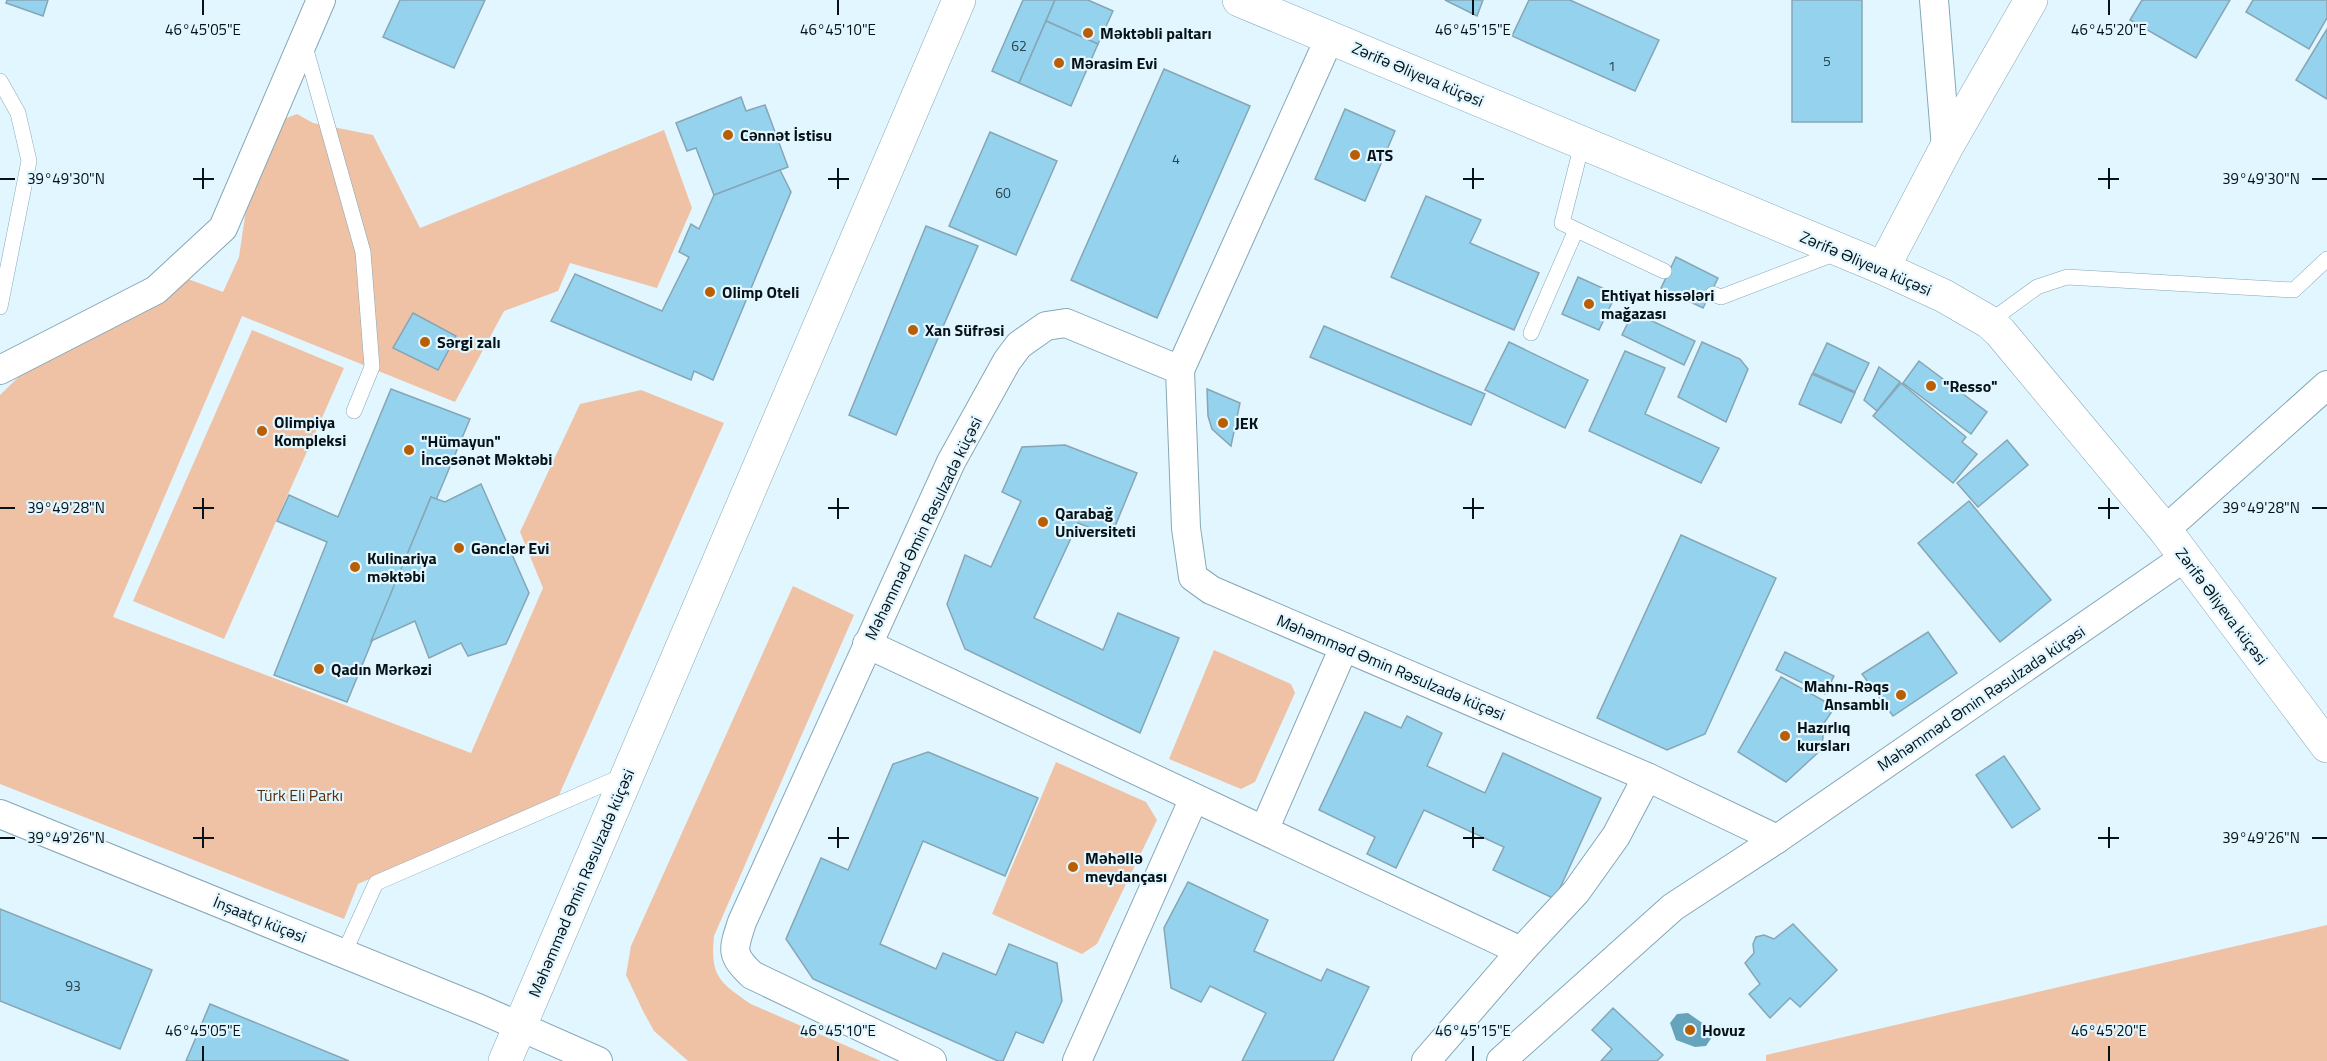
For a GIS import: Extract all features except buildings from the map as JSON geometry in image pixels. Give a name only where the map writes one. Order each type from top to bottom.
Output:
[{"type":"main road","name":"Məhəmməd Əmin Rəsulzadə küçəsi","points":[[505,1061],[959,0]]},
{"type":"main road","name":"Zərifə Əliyeva küçəsi","points":[[1239,0],[1883,268],[1944,296],[1989,322],[2165,530],[2327,746]]},
{"type":"main road","points":[[1883,268],[1946,148],[2031,0]]},
{"type":"street","points":[[0,370],[156,290],[223,228],[321,0]]},
{"type":"street","points":[[1934,0],[1946,148]]},
{"type":"street","points":[[1180,370],[1330,37]]},
{"type":"street","name":"Məhəmməd Əmin Rəsulzadə küçəsi","points":[[932,1061],[752,975],[737,961],[734,946],[742,922],[951,462],[1018,345],[1046,326],[1066,323],[1180,370],[1186,528],[1193,577],[1211,590],[1647,777],[1777,839]]},
{"type":"street","points":[[2165,530],[2327,385]]},
{"type":"street","name":"Məhəmməd Əmin Rəsulzadə küçəsi","points":[[1502,1061],[1673,907],[1777,839],[2185,557]]},
{"type":"street","points":[[867,644],[1194,798],[1265,828],[1521,951]]},
{"type":"street","points":[[1265,828],[1344,647]]},
{"type":"street","points":[[1426,1061],[1521,951],[1576,892],[1616,836],[1647,777]]},
{"type":"street","points":[[1077,1061],[1194,798]]},
{"type":"street","name":"İnşaatçı küçəsi","points":[[0,814],[520,1026]]},
{"type":"street","points":[[520,1026],[598,1061]]},
{"type":"lane","points":[[303,40],[363,252],[372,367],[354,411]]},
{"type":"lane","points":[[0,81],[18,113],[29,161],[0,307]]},
{"type":"lane","points":[[1582,144],[1562,223],[1664,271]]},
{"type":"lane","points":[[1531,333],[1576,230]]},
{"type":"lane","points":[[1713,294],[1720,297],[1840,252]]},
{"type":"lane","points":[[1989,322],[2037,287],[2067,276],[2294,290],[2327,259]]},
{"type":"lane","points":[[344,953],[376,883],[628,774]]},
{"type":"green space","name":"Türk Eli Parkı","points":[[297,114],[313,123],[373,135],[420,228],[664,130],[692,208],[657,288],[570,263],[558,291],[504,311],[455,402],[242,316],[113,617],[471,753],[543,588],[520,532],[580,404],[641,390],[724,423],[559,795],[358,884],[344,919],[0,784],[0,395],[36,360],[188,279],[223,292],[239,257],[249,189],[279,121]]},
{"type":"green space","name":"Olimpiya Kompleksi","points":[[252,330],[344,368],[224,639],[133,601]]},
{"type":"green space","points":[[793,586],[854,615],[714,936],[714,960],[719,977],[724,983],[751,1004],[881,1061],[688,1061],[654,1031],[643,1011],[626,975],[631,946]]},
{"type":"green space","points":[[1214,650],[1291,684],[1295,693],[1255,782],[1241,789],[1169,759]]},
{"type":"green space","name":"Məhəllə meydançası","points":[[1056,762],[1146,802],[1157,820],[1097,944],[1082,954],[992,914]]},
{"type":"green space","points":[[2327,925],[2327,1061],[1766,1061],[1766,1055]]},
{"type":"water","name":"Hovuz","points":[[1688,1013],[1708,1027],[1712,1037],[1706,1046],[1695,1047],[1676,1040],[1670,1023],[1677,1014]]},
{"type":"place","name":"Məktəbli paltarı","points":[[1088,33]]},
{"type":"place","name":"Mərasim Evi","points":[[1059,63]]},
{"type":"place","name":"Cənnət İstisu","points":[[728,135]]},
{"type":"place","name":"ATS","points":[[1355,155]]},
{"type":"place","name":"Olimp Oteli","points":[[710,292]]},
{"type":"place","name":"Ehtiyat hissələri mağazası","points":[[1589,304]]},
{"type":"place","name":"Xan Süfrəsi","points":[[913,330]]},
{"type":"place","name":"Sərgi zalı","points":[[425,342]]},
{"type":"place","name":"\"Resso\"","points":[[1931,386]]},
{"type":"place","name":"JEK","points":[[1223,423]]},
{"type":"place","name":"Olimpiya Kompleksi","points":[[262,431]]},
{"type":"place","name":"\"Hümayun\" İncəsənət Məktəbi","points":[[409,450]]},
{"type":"place","name":"Qarabağ Universiteti","points":[[1043,522]]},
{"type":"place","name":"Gənclər Evi","points":[[459,548]]},
{"type":"place","name":"Kulinariya məktəbi","points":[[355,567]]},
{"type":"place","name":"Qadın Mərkəzi","points":[[319,669]]},
{"type":"place","name":"Mahnı-Rəqs Ansamblı","points":[[1901,695]]},
{"type":"place","name":"Hazırlıq kursları","points":[[1785,736]]},
{"type":"place","name":"Məhəllə meydançası","points":[[1073,867]]},
{"type":"place","name":"Hovuz","points":[[1690,1030]]}]
